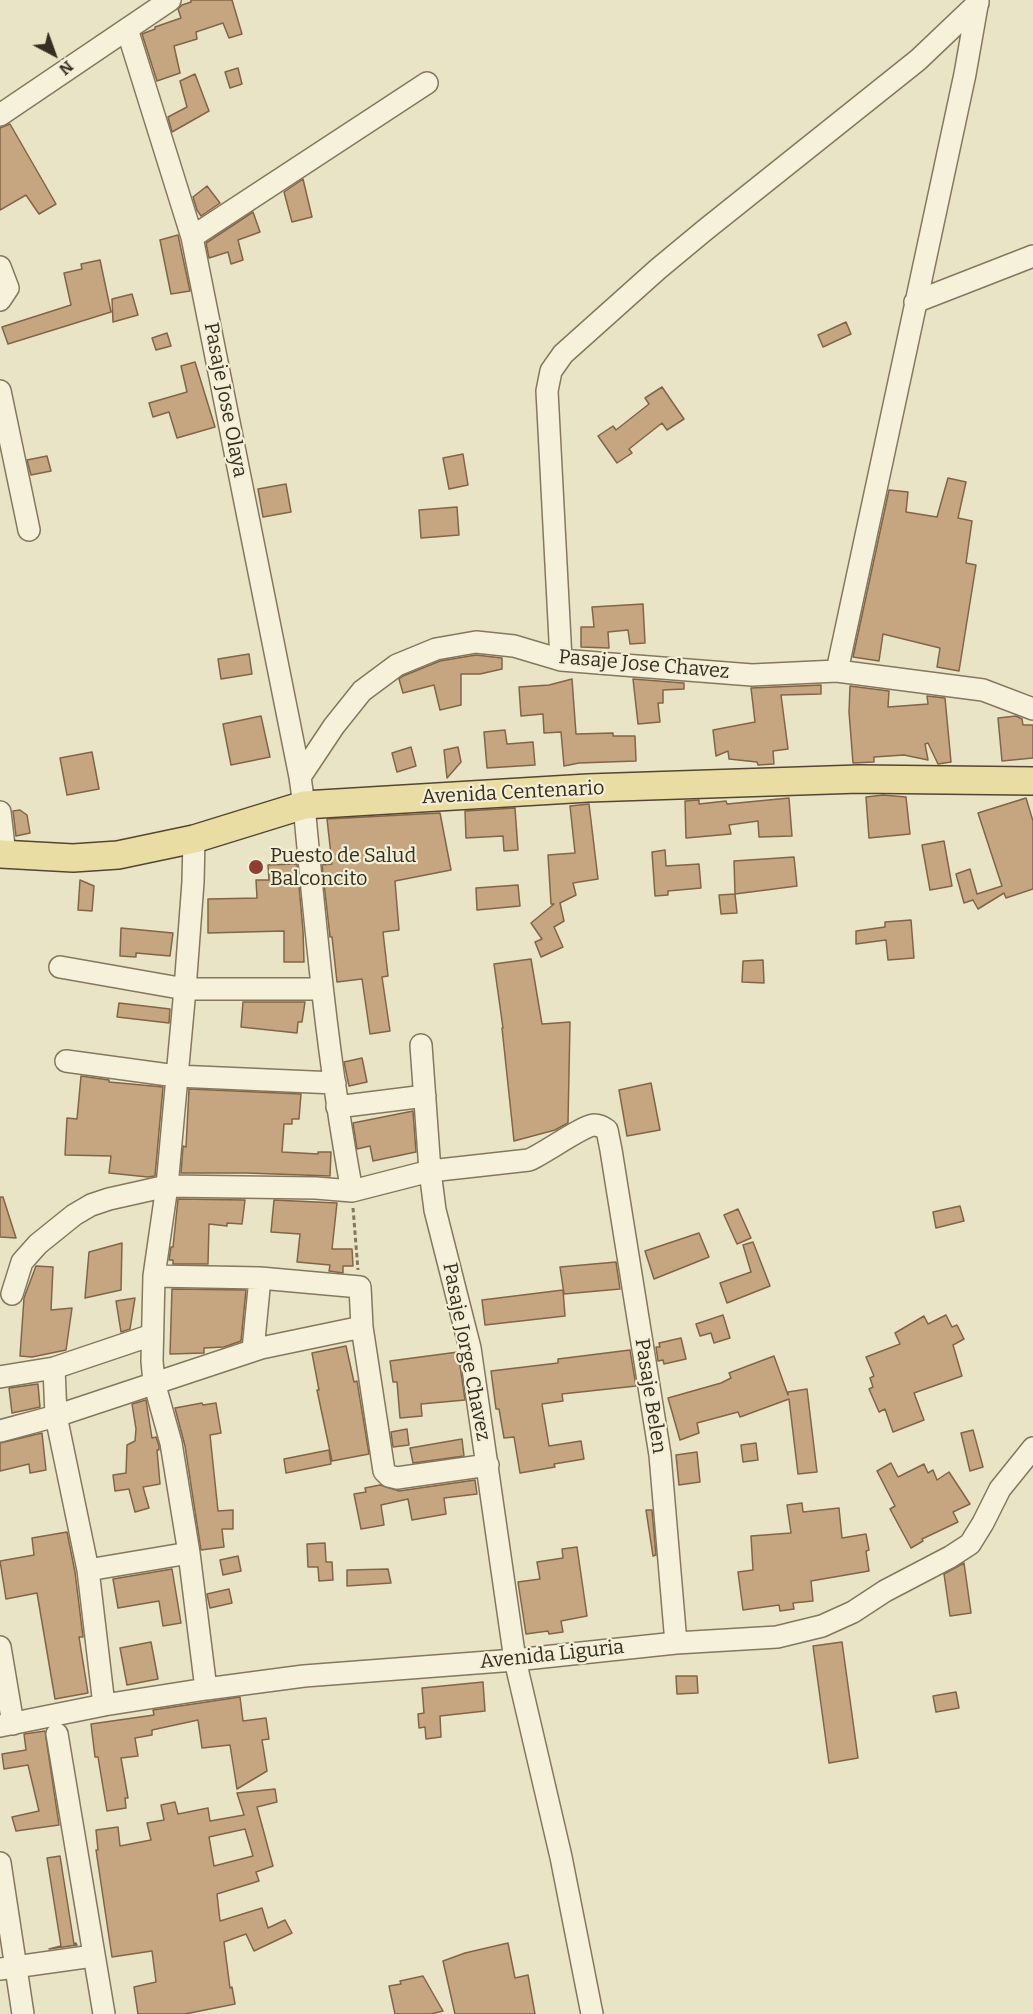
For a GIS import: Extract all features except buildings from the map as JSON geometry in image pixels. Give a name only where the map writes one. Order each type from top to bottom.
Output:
[{"type":"main road","name":"Avenida Centenario","points":[[2,855],[73,858],[118,855],[194,839],[304,805],[588,788],[859,779],[1033,781]]},
{"type":"street","points":[[0,115],[170,0]]},
{"type":"street","points":[[837,671],[965,74],[978,1]]},
{"type":"street","points":[[561,660],[548,391],[551,371],[563,354],[658,269],[771,175],[918,60],[978,1]]},
{"type":"street","name":"Pasaje Jose Olaya","points":[[127,29],[192,237],[300,777]]},
{"type":"street","points":[[192,237],[427,83]]},
{"type":"street","points":[[915,302],[1033,256]]},
{"type":"street","points":[[0,267],[8,288],[0,300]]},
{"type":"street","points":[[0,391],[29,530]]},
{"type":"street","name":"Pasaje Jose Chavez","points":[[300,777],[334,726],[362,691],[397,665],[436,649],[476,642],[514,646],[561,660],[752,675],[837,671],[983,690],[1033,709]]},
{"type":"street","points":[[300,777],[321,990],[337,1107],[352,1191]]},
{"type":"street","points":[[0,812],[2,855]]},
{"type":"street","points":[[194,839],[185,988],[167,1186],[154,1276],[152,1335],[154,1382],[171,1443],[189,1554],[206,1689]]},
{"type":"street","points":[[60,967],[185,988],[321,990]]},
{"type":"street","name":"Pasaje Jorge Chavez","points":[[422,1045],[430,1171],[435,1210],[470,1348],[515,1660],[561,1857],[592,2014]]},
{"type":"street","points":[[66,1061],[176,1076],[335,1083]]},
{"type":"street","points":[[337,1107],[425,1096]]},
{"type":"street","name":"Pasaje Belen","points":[[430,1171],[529,1160],[593,1125],[607,1130],[660,1455],[676,1643]]},
{"type":"street","points":[[12,1294],[22,1262],[38,1244],[74,1215],[91,1205],[109,1199],[167,1186],[316,1188],[352,1191],[430,1171]]},
{"type":"street","points":[[154,1276],[260,1278],[360,1287],[362,1327],[384,1471],[389,1476],[397,1478],[488,1465]]},
{"type":"street","points":[[253,1350],[260,1278]]},
{"type":"street","points":[[0,1431],[56,1416],[253,1350],[362,1327]]},
{"type":"street","points":[[0,1377],[54,1368],[152,1335]]},
{"type":"street","points":[[54,1368],[56,1416],[88,1570],[104,1705]]},
{"type":"street","name":"Avenida Liguria","points":[[6,1725],[104,1705],[304,1677],[515,1660],[676,1643],[777,1637],[822,1626],[853,1612],[885,1591],[970,1544],[1000,1489],[1033,1448]]},
{"type":"street","points":[[88,1570],[189,1554]]},
{"type":"street","points":[[0,1647],[6,1725]]},
{"type":"street","points":[[57,1734],[104,2014]]},
{"type":"street","points":[[0,1863],[8,1968],[23,2014]]},
{"type":"street","points":[[8,1968],[93,1956]]},
{"type":"path","points":[[352,1191],[360,1287]]},
{"type":"place","name":"Puesto de Salud Balconcito","points":[[256,867]]}]
